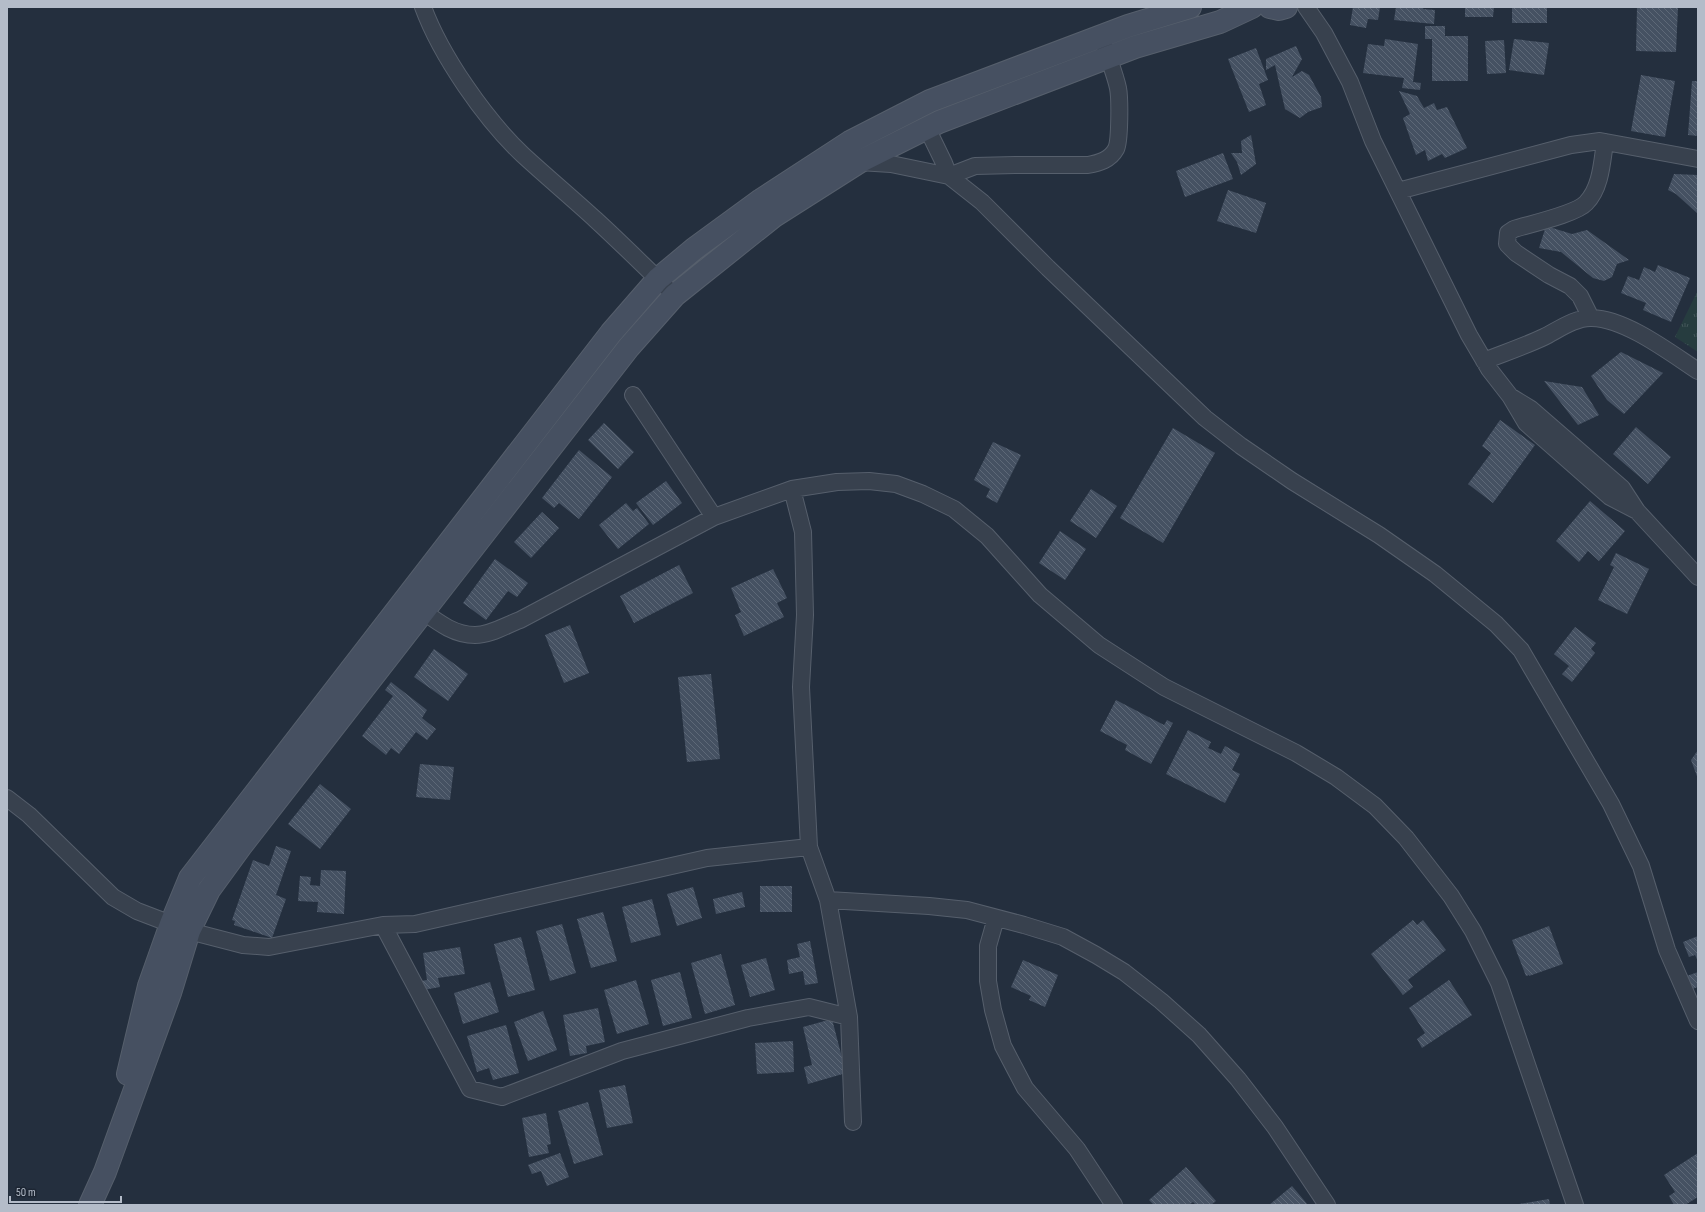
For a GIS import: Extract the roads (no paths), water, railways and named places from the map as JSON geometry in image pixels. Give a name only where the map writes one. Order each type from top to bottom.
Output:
[{"type":"main road","points":[[180,927],[190,878],[611,333],[658,279],[694,249],[761,200],[850,142],[930,101],[1128,26],[1190,7]]},
{"type":"main road","points":[[90,1205],[105,1172],[149,986],[180,927],[629,347],[675,295],[774,216],[859,162],[926,128],[1108,57],[1135,47],[1220,22],[1252,7]]},
{"type":"main road","points":[[1270,7],[1278,9],[1286,7]]},
{"type":"street","points":[[423,7],[426,17],[451,63],[484,112],[522,154],[596,220],[675,295]]},
{"type":"street","points":[[1306,7],[1324,33],[1350,82],[1373,141],[1469,335],[1484,361],[1510,396],[1531,409],[1622,488],[1637,511],[1698,577]]},
{"type":"street","points":[[949,176],[975,166],[1088,165],[1099,163],[1107,159],[1117,148],[1119,138],[1118,89],[1101,36]]},
{"type":"street","points":[[926,128],[949,176]]},
{"type":"street","points":[[1398,191],[1570,145],[1600,141],[1698,159]]},
{"type":"street","points":[[1591,318],[1580,296],[1570,286],[1549,275],[1516,253],[1507,244],[1507,239],[1508,233],[1514,229],[1575,210],[1586,203],[1600,174],[1605,142]]},
{"type":"street","points":[[859,162],[891,164],[949,176],[982,202],[1205,418],[1241,446],[1286,477],[1379,535],[1435,574],[1496,624],[1520,650],[1611,804],[1641,866],[1667,950],[1698,1021]]},
{"type":"street","points":[[1484,361],[1544,337],[1576,322],[1591,318],[1611,320],[1626,326],[1698,371]]},
{"type":"street","points":[[633,395],[714,517]]},
{"type":"street","points":[[405,598],[439,623],[456,632],[476,635],[491,632],[520,620],[714,517],[792,489],[838,482],[869,481],[889,484],[923,494],[954,509],[987,536],[1040,594],[1099,645],[1164,687],[1296,752],[1375,806],[1406,838],[1451,896],[1473,931],[1499,983],[1575,1205]]},
{"type":"street","points":[[792,489],[803,532],[805,616],[801,687],[808,847],[828,900],[849,1017],[853,1122]]},
{"type":"street","points":[[7,798],[28,815],[114,897],[137,912],[180,927],[243,945],[269,947],[383,925],[415,924],[707,858],[808,847]]},
{"type":"street","points":[[828,900],[929,906],[967,910],[1064,937],[1124,972],[1161,1000],[1199,1035],[1238,1079],[1275,1127],[1327,1205]]},
{"type":"street","points":[[996,918],[988,946],[988,980],[993,1010],[1003,1046],[1025,1088],[1077,1149],[1114,1205]]},
{"type":"street","points":[[383,925],[470,1090],[502,1097],[622,1051],[748,1018],[809,1007],[849,1017]]}]
